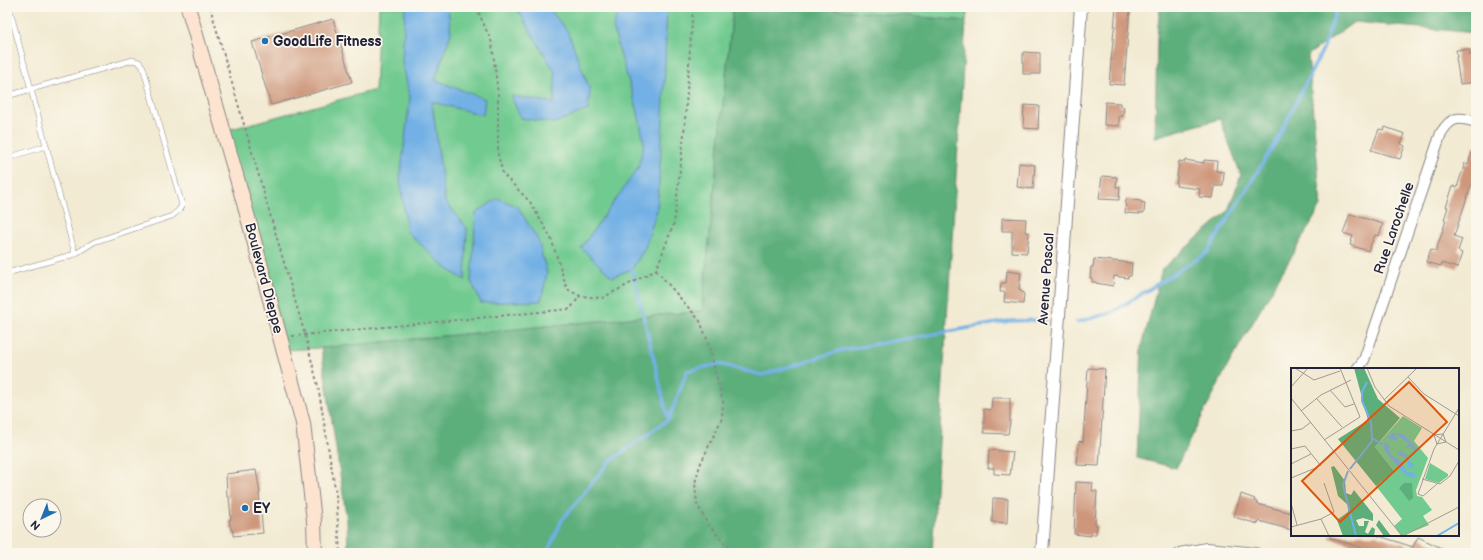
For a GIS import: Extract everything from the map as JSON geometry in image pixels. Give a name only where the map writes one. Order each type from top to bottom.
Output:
[{"type":"main road","name":"Boulevard Dieppe","points":[[188,7],[219,113],[303,423],[314,521],[315,553]]},
{"type":"street","name":"Avenue Pascal","points":[[1042,553],[1081,7]]},
{"type":"street","name":"Rue Larochelle","points":[[1358,368],[1364,360],[1441,134],[1448,124],[1456,119],[1462,118],[1476,122]]},
{"type":"street","points":[[1180,553],[1207,548],[1256,553]]},
{"type":"lane","points":[[9,7],[75,254]]},
{"type":"lane","points":[[7,96],[133,60],[139,62],[143,67],[182,205],[172,216],[94,242],[75,254],[7,274]]},
{"type":"lane","points":[[7,158],[46,146]]},
{"type":"path","points":[[210,7],[305,335],[318,386],[334,486],[340,553]]},
{"type":"path","points":[[476,7],[492,43],[498,94],[498,155],[503,174],[530,202],[551,238],[567,289],[580,296],[602,298],[656,270],[674,223],[684,134],[693,7]]},
{"type":"path","points":[[656,270],[700,321],[707,339],[723,402],[722,418],[700,465],[695,483],[697,504],[707,523],[733,553]]},
{"type":"path","points":[[281,338],[570,309],[580,296]]},
{"type":"green space","points":[[379,7],[733,7],[702,311],[321,348],[284,350],[224,131],[375,90]]},
{"type":"green space","points":[[733,7],[805,7],[966,21],[932,553],[348,553],[347,521],[321,348],[702,311]]},
{"type":"green space","points":[[805,7],[968,7],[966,21]]},
{"type":"green space","points":[[1160,7],[1476,7],[1476,33],[1354,22],[1308,55],[1321,206],[1228,365],[1176,468],[1137,458],[1142,346],[1162,269],[1228,211],[1241,175],[1220,119],[1155,137],[1157,36]]},
{"type":"water","points":[[407,7],[448,7],[451,33],[435,80],[485,99],[483,115],[432,102],[445,201],[467,228],[465,280],[446,268],[407,232],[400,179],[410,98],[402,61],[405,10]]},
{"type":"water","points":[[516,7],[548,7],[568,32],[590,90],[588,110],[554,123],[521,118],[511,96],[554,103],[555,72]]},
{"type":"water","points":[[620,7],[667,7],[663,121],[657,210],[645,248],[632,269],[612,277],[581,248],[638,168],[644,144],[638,112],[613,27]]},
{"type":"water","points":[[498,198],[518,207],[538,240],[547,273],[541,301],[481,303],[471,281],[476,213]]},
{"type":"building","points":[[1116,7],[1130,7],[1124,85],[1109,84]]},
{"type":"building","points":[[333,19],[352,82],[271,105],[252,42]]},
{"type":"building","points":[[1469,49],[1470,55],[1476,55],[1476,82],[1460,84],[1456,50]]},
{"type":"building","points":[[1023,52],[1040,53],[1040,74],[1023,74]]},
{"type":"building","points":[[1105,102],[1120,103],[1120,106],[1124,107],[1123,116],[1119,116],[1119,126],[1104,125]]},
{"type":"building","points":[[1024,105],[1039,106],[1038,129],[1023,128]]},
{"type":"building","points":[[1385,127],[1405,134],[1401,144],[1405,146],[1400,159],[1371,150],[1379,129],[1384,130]]},
{"type":"building","points":[[1474,146],[1476,146],[1476,180],[1473,180],[1454,236],[1462,239],[1458,251],[1462,253],[1457,268],[1442,263],[1441,266],[1426,262],[1431,249],[1436,251],[1446,220],[1444,220],[1448,207],[1446,207],[1453,186],[1457,187],[1465,163],[1468,164]]},
{"type":"building","points":[[1185,160],[1204,163],[1204,160],[1217,161],[1216,171],[1224,172],[1223,186],[1215,186],[1213,198],[1199,197],[1200,189],[1176,186],[1179,161],[1185,162]]},
{"type":"building","points":[[1019,163],[1035,165],[1033,189],[1017,187]]},
{"type":"building","points":[[1102,176],[1117,177],[1116,187],[1120,187],[1119,200],[1099,199]]},
{"type":"building","points":[[1126,199],[1145,203],[1144,213],[1125,213]]},
{"type":"building","points":[[1350,214],[1383,224],[1379,236],[1375,235],[1368,251],[1350,245],[1353,236],[1343,233]]},
{"type":"building","points":[[1002,218],[1026,219],[1025,232],[1029,232],[1027,253],[1012,252],[1012,231],[1002,231]]},
{"type":"building","points":[[1094,259],[1132,263],[1131,276],[1128,276],[1128,278],[1114,276],[1113,286],[1092,282],[1092,278],[1090,278],[1091,267],[1093,267]]},
{"type":"building","points":[[1007,271],[1021,273],[1019,289],[1024,294],[1023,304],[1004,302],[1005,292],[1000,292],[1001,283],[1006,283]]},
{"type":"building","points":[[1088,368],[1105,369],[1099,466],[1077,465],[1079,441],[1083,442]]},
{"type":"building","points":[[992,398],[1010,398],[1010,423],[1008,434],[984,433],[984,409],[991,410]]},
{"type":"building","points":[[989,450],[1013,452],[1010,475],[994,474],[994,468],[988,468]]},
{"type":"building","name":"EY","points":[[256,470],[260,493],[263,533],[233,536],[233,530],[231,530],[229,520],[231,519],[229,497],[227,497],[226,474]]},
{"type":"building","points":[[1076,482],[1093,483],[1092,491],[1097,491],[1095,524],[1097,525],[1096,534],[1091,534],[1091,536],[1074,534]]},
{"type":"building","points":[[1241,494],[1255,499],[1254,501],[1257,502],[1257,504],[1291,513],[1291,530],[1259,521],[1258,524],[1234,517]]},
{"type":"building","points":[[993,498],[1008,499],[1007,523],[992,522]]},
{"type":"building","points":[[1331,536],[1379,536],[1413,547],[1418,537],[1452,553],[1379,553],[1330,538]]},
{"type":"waterway","points":[[1077,322],[1111,313],[1207,253],[1277,140],[1324,47],[1337,7]]},
{"type":"waterway","points":[[632,269],[668,418]]},
{"type":"waterway","points":[[547,553],[562,520],[609,462],[669,419],[687,371],[719,364],[762,375],[842,350],[1009,321],[1045,320]]},
{"type":"place","name":"GoodLife Fitness","points":[[265,41]]},
{"type":"place","name":"EY","points":[[245,508]]}]
